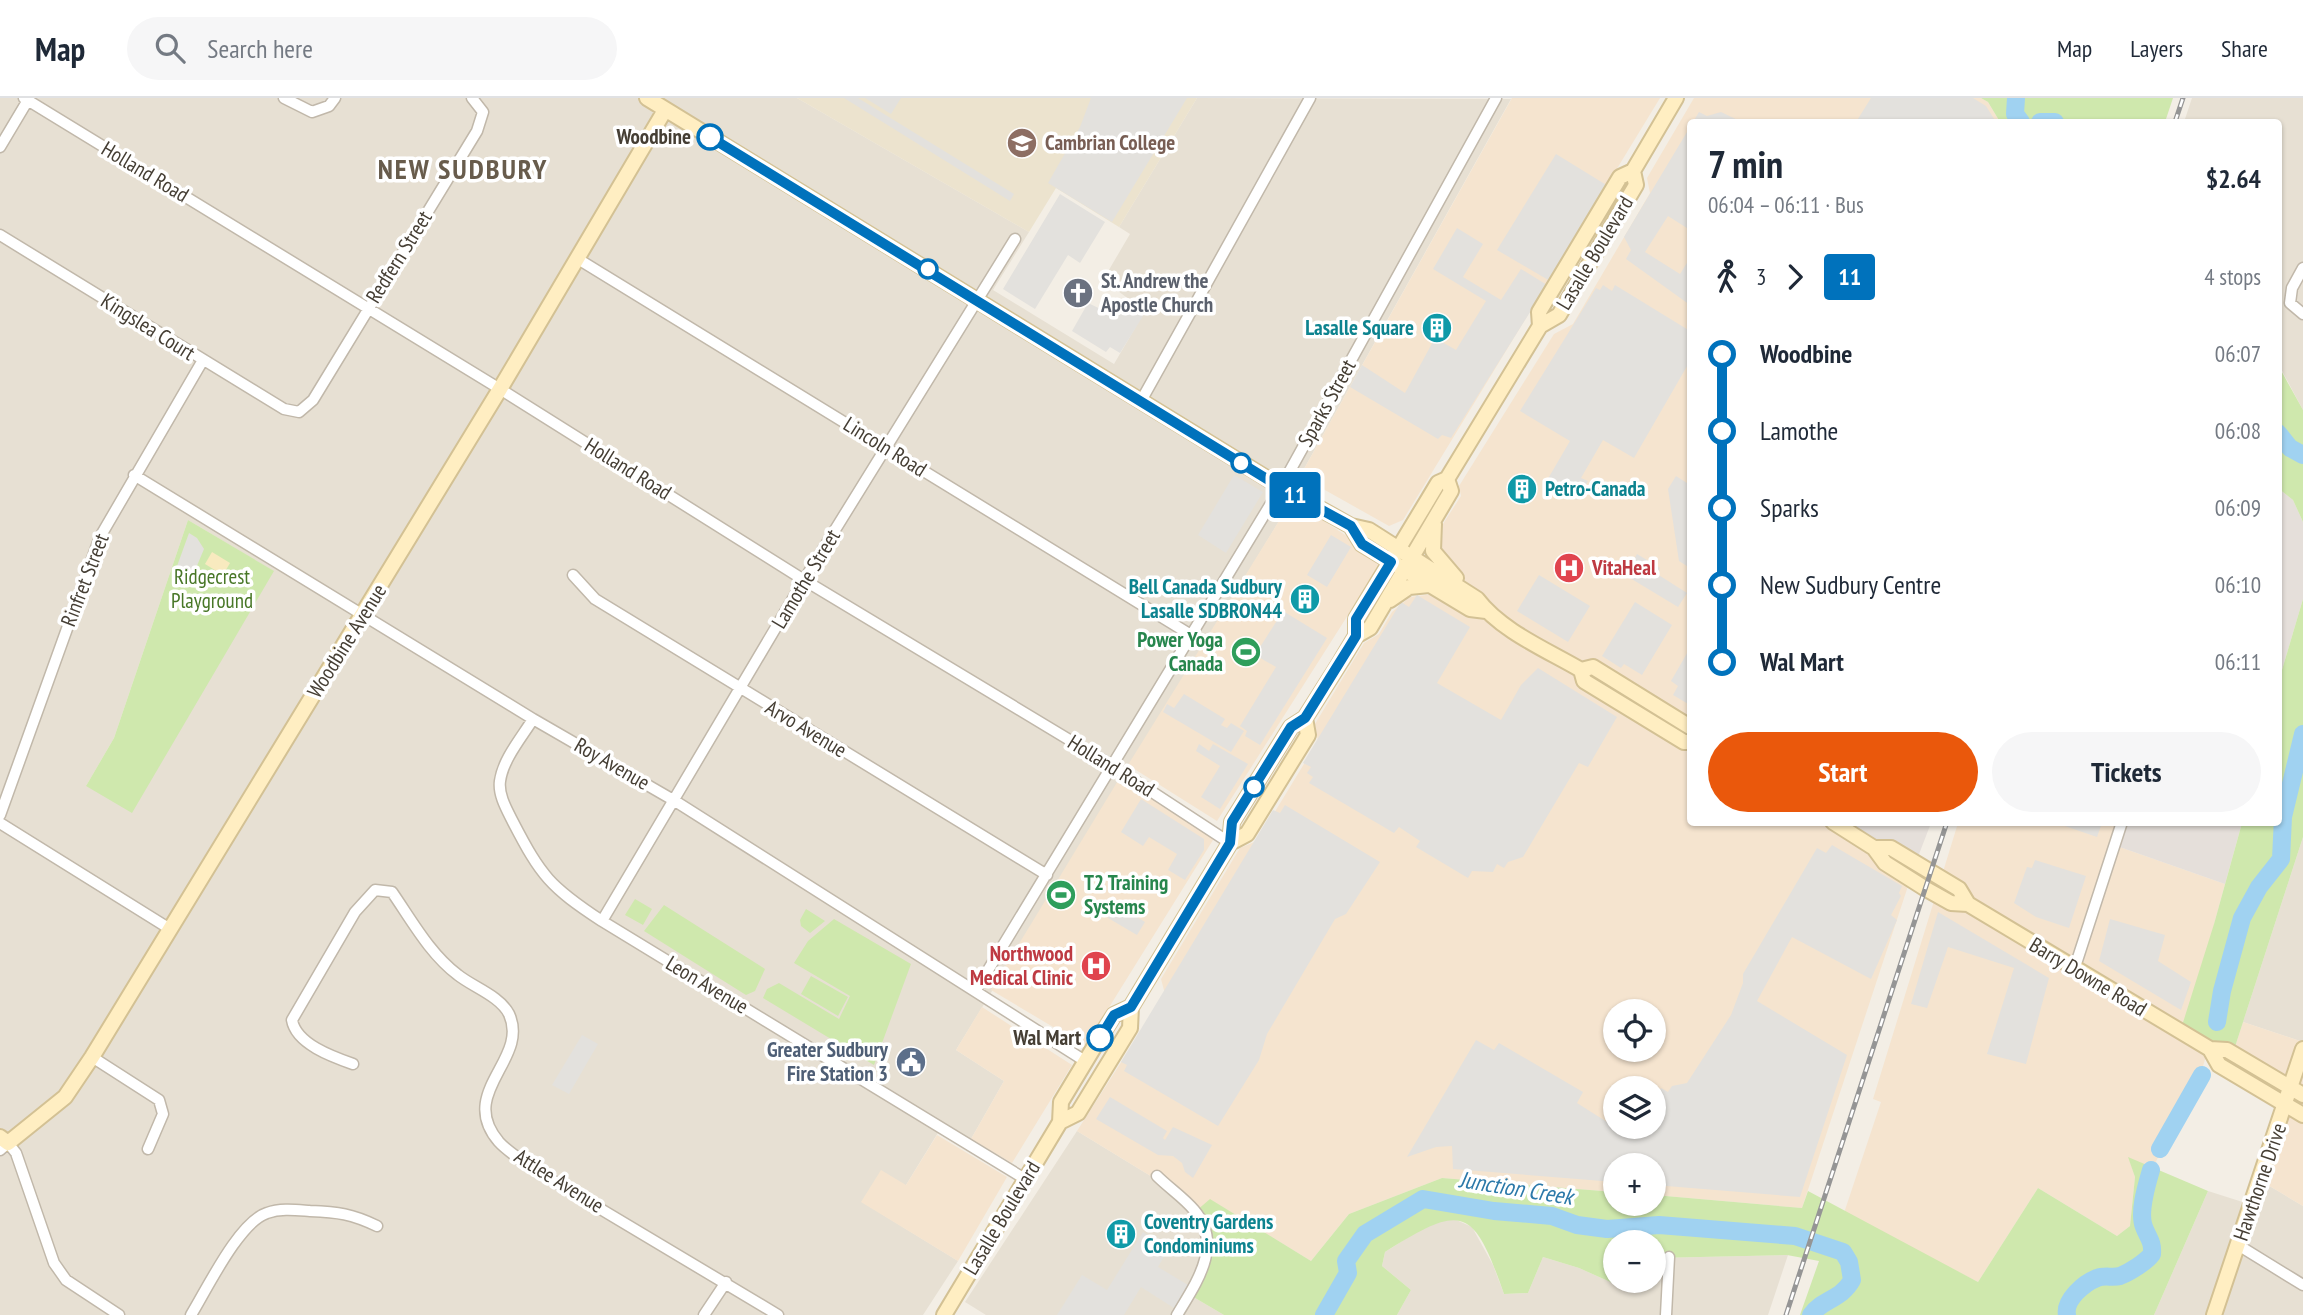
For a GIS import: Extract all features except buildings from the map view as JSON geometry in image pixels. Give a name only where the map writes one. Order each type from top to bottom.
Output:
[{"type":"main road","points":[[647,98],[1280,487],[1351,526],[1362,544],[1394,555],[1470,595]]},
{"type":"main road","name":"Lasalle Boulevard","points":[[1356,636],[1356,619],[1394,555],[1438,483],[1447,480],[1541,326],[1539,312],[1620,177],[1633,171],[1676,98]]},
{"type":"main road","name":"Woodbine Avenue","points":[[3,1143],[65,1097],[92,1057],[364,614],[665,110]]},
{"type":"main road","name":"Lasalle Boulevard","points":[[1060,1122],[1078,1113],[1130,1028],[1131,1007],[1230,843],[1247,834],[1308,735],[1305,718],[1356,636],[1370,628],[1384,605],[1451,491],[1447,480]]},
{"type":"main road","points":[[1435,518],[1432,541],[1435,557],[1486,611],[1581,670],[1584,681],[1687,742]]},
{"type":"main road","points":[[1408,564],[1429,584],[1470,609],[1486,611]]},
{"type":"main road","points":[[1384,605],[1401,590],[1429,584]]},
{"type":"main road","points":[[1581,670],[1593,667],[1687,725]]},
{"type":"main road","name":"Barry Downe Road","points":[[1839,826],[1874,848],[1885,863],[1926,889],[1951,903],[1968,904],[2074,970],[2210,1049],[2227,1050],[2297,1092]]},
{"type":"main road","name":"Lasalle Boulevard","points":[[944,1315],[1060,1122],[1061,1102],[1114,1015],[1131,1007]]},
{"type":"main road","name":"Barry Downe Road","points":[[2210,1049],[2219,1065],[2303,1115]]},
{"type":"main road","name":"Hawthorne Drive","points":[[2214,1315],[2286,1105],[2297,1092],[2303,1049]]},
{"type":"street","points":[[284,98],[312,112],[329,106],[335,98]]},
{"type":"street","name":"Redfern Street","points":[[299,412],[313,400],[477,131],[483,113],[472,98]]},
{"type":"street","points":[[1141,401],[1310,98]]},
{"type":"street","name":"Sparks Street","points":[[976,990],[1280,487],[1496,98]]},
{"type":"street","points":[[0,147],[26,99]]},
{"type":"street","name":"Holland Road","points":[[26,99],[500,389],[804,580],[1111,765],[1230,843]]},
{"type":"street","name":"Kingslea Court","points":[[0,235],[284,409],[299,412]]},
{"type":"street","name":"Lamothe Street","points":[[602,921],[804,580],[1015,239]]},
{"type":"street","name":"Lincoln Road","points":[[578,259],[1191,635]]},
{"type":"street","points":[[2303,268],[2290,295],[2290,303],[2303,314]]},
{"type":"street","name":"Rinfret Street","points":[[0,815],[100,537],[203,360]]},
{"type":"street","name":"Roy Avenue","points":[[134,475],[533,719],[675,801],[1086,1061]]},
{"type":"street","name":"Arvo Avenue","points":[[573,575],[595,599],[1047,875]]},
{"type":"street","name":"Leon Avenue","points":[[533,719],[506,764],[500,783],[503,802],[538,869],[555,888],[602,921],[1025,1179]]},
{"type":"street","points":[[0,823],[170,929]]},
{"type":"street","points":[[2074,970],[2121,826]]},
{"type":"street","name":"Attlee Avenue","points":[[353,1065],[327,1055],[298,1034],[292,1020],[355,912],[375,890],[384,890],[392,892],[438,957],[458,975],[502,1004],[508,1013],[514,1030],[511,1048],[492,1079],[484,1104],[488,1126],[500,1143],[532,1168],[778,1315]]},
{"type":"street","points":[[92,1057],[159,1100],[163,1114],[148,1149]]},
{"type":"street","points":[[3,1143],[16,1153],[54,1263],[66,1280],[118,1315]]},
{"type":"street","points":[[1157,1176],[1195,1211],[1207,1247],[1204,1269],[1177,1315]]},
{"type":"street","points":[[191,1315],[239,1238],[256,1219],[268,1212],[286,1210],[350,1213],[377,1226]]},
{"type":"street","points":[[2238,1245],[2303,1285]]},
{"type":"street","points":[[1666,1315],[1669,1257]]},
{"type":"street","points":[[704,1315],[726,1282]]},
{"type":"shaded area","points":[[0,98],[797,98],[1029,232],[993,290],[1114,364],[1145,311],[1103,280],[1130,234],[1119,227],[1197,98],[1511,99],[1300,476],[1292,500],[956,1050],[1004,1081],[971,1139],[944,1123],[906,1185],[862,1202],[958,1261],[923,1315],[0,1315]],"holes":[[[188,520],[273,571],[86,786],[114,738]]]},
{"type":"shaded area","name":"Cambrian College","points":[[797,98],[1197,98],[1119,227],[1056,188],[1029,232]]},
{"type":"shaded area","points":[[844,98],[858,98],[1014,194],[1010,201]]},
{"type":"shaded area","points":[[865,98],[901,98],[891,114]]},
{"type":"shaded area","points":[[1091,98],[1187,98],[1112,222],[1048,183],[1080,127]]},
{"type":"shaded area","points":[[1512,98],[1660,98],[1403,520],[1389,526],[1300,476]]},
{"type":"shaded area","points":[[1694,98],[1981,98],[1988,102],[1998,119],[1687,119],[1687,826],[1835,826],[1910,880],[1802,1208],[1666,1196],[1666,1153],[1603,1153],[1603,1191],[1442,1178],[1349,1214],[1311,1261],[1211,1200],[1196,1211],[1167,1186],[1077,1131],[1165,994],[1161,979],[1240,848],[1257,841],[1318,741],[1315,724],[1364,643],[1379,634],[1392,612],[1410,597],[1442,593],[1449,569],[1441,557],[1443,524],[1461,496],[1459,486],[1554,334],[1573,324],[1650,193],[1647,178]]},
{"type":"shaded area","points":[[1871,98],[1973,98],[1986,106],[1994,119],[1858,119]]},
{"type":"shaded area","points":[[2192,98],[2303,98],[2303,410],[2282,371],[2282,119],[2185,119]]},
{"type":"shaded area","points":[[1699,112],[1707,116],[1721,112],[1736,119],[1695,119]]},
{"type":"shaded area","points":[[1687,132],[1687,228],[1668,216],[1645,252],[1680,274],[1687,263],[1687,303],[1626,259],[1631,250],[1624,237]]},
{"type":"shaded area","points":[[1556,154],[1608,186],[1550,281],[1497,250]]},
{"type":"shaded area","points":[[1060,194],[1105,222],[1080,263],[1068,255],[1035,309],[1003,289]]},
{"type":"shaded area","points":[[1457,228],[1483,244],[1463,277],[1501,300],[1521,269],[1547,285],[1451,438],[1442,435],[1438,439],[1350,387],[1362,365],[1405,393],[1435,338],[1456,350],[1486,301],[1433,269]]},
{"type":"shaded area","points":[[1603,285],[1612,291],[1615,285],[1687,329],[1687,366],[1634,458],[1603,440],[1581,478],[1588,481],[1577,500],[1546,482],[1570,441],[1520,411],[1596,288],[1600,290]]},
{"type":"shaded area","points":[[1119,301],[1143,316],[1120,353],[1110,347],[1106,352],[1072,331],[1088,303],[1111,314]]},
{"type":"shaded area","points":[[1234,475],[1263,492],[1226,553],[1198,535]]},
{"type":"shaded area","points":[[1676,476],[1687,483],[1687,566],[1679,561],[1668,489]]},
{"type":"shaded area","points":[[2282,491],[2293,500],[2303,522],[2303,599],[2282,670]]},
{"type":"shaded area","points":[[1292,500],[1383,560],[1217,821],[1128,765]]},
{"type":"shaded area","points":[[189,533],[197,538],[204,549],[191,580],[183,584],[172,580]]},
{"type":"shaded area","points":[[1331,535],[1351,547],[1327,587],[1307,575]]},
{"type":"shaded area","points":[[1637,554],[1660,568],[1657,574],[1687,593],[1678,607],[1625,575]]},
{"type":"shaded area","points":[[1539,575],[1590,606],[1568,642],[1517,611]]},
{"type":"shaded area","points":[[1417,595],[1470,627],[1437,683],[1501,720],[1521,685],[1538,668],[1617,717],[1588,767],[1579,763],[1523,857],[1508,862],[1504,868],[1497,864],[1493,872],[1472,871],[1468,878],[1416,847],[1420,841],[1399,827],[1394,833],[1309,783],[1313,777],[1307,773],[1311,767],[1303,763],[1401,602],[1409,607]]},
{"type":"shaded area","points":[[1635,602],[1672,625],[1642,675],[1624,664],[1621,668],[1602,656]]},
{"type":"shaded area","points":[[1283,611],[1327,638],[1260,745],[1245,736],[1247,731],[1240,726],[1276,667],[1255,655]]},
{"type":"shaded area","points":[[1687,653],[1687,703],[1673,695],[1678,686],[1671,681]]},
{"type":"shaded area","points":[[1184,694],[1225,719],[1221,725],[1227,728],[1231,723],[1244,731],[1231,752],[1163,712],[1167,704],[1174,708]]},
{"type":"shaded area","points":[[1199,744],[1209,751],[1213,744],[1248,764],[1220,809],[1201,797],[1220,766],[1196,751]]},
{"type":"shaded area","points":[[1119,779],[1210,833],[1213,840],[1085,1046],[991,990]]},
{"type":"shaded area","points":[[1141,799],[1204,839],[1204,850],[1185,880],[1168,870],[1177,854],[1149,837],[1143,846],[1121,832]]},
{"type":"shaded area","points":[[1285,805],[1380,862],[1346,914],[1335,919],[1267,1034],[1259,1060],[1218,1126],[1124,1071],[1127,1065],[1121,1062],[1273,810],[1280,813]]},
{"type":"shaded area","points":[[1836,826],[1930,826],[1916,862],[1873,848]]},
{"type":"shaded area","points":[[1957,826],[2120,826],[2114,845],[2225,884],[2214,924],[2208,1049],[2195,1094],[2177,1117],[2152,1170],[2129,1158],[2135,1177],[2130,1226],[2117,1236],[2038,1188],[1978,1282],[1844,1213],[1881,1102],[1873,1099]]},
{"type":"shaded area","points":[[2065,826],[2101,826],[2097,837]]},
{"type":"shaded area","points":[[2120,826],[2241,826],[2225,884],[2114,845]]},
{"type":"shaded area","points":[[2303,837],[2303,1042],[2243,1022]]},
{"type":"shaded area","points":[[1832,845],[1902,886],[1899,893],[1901,896],[1891,915],[1897,920],[1871,979],[1792,937],[1757,1001],[1847,1055],[1800,1197],[1666,1186],[1666,1153],[1603,1153],[1603,1181],[1453,1169],[1452,1146],[1436,1147],[1407,1157],[1476,1040],[1494,1050],[1499,1043],[1583,1092],[1577,1103],[1603,1119],[1603,1139],[1666,1139],[1666,1091],[1668,1092],[1672,1086],[1687,1083],[1731,1015],[1743,983],[1743,974],[1817,848],[1826,853]]},
{"type":"shaded area","points":[[2035,860],[2086,876],[2069,928],[2036,917],[2014,903],[2027,867],[2032,868]]},
{"type":"shaded area","points":[[1116,904],[1145,922],[1137,935],[1108,918]]},
{"type":"shaded area","points":[[1938,912],[2049,978],[2026,1064],[1987,1054],[2014,968],[1948,947],[1927,1008],[1911,1004]]},
{"type":"shaded area","points":[[2110,919],[2165,935],[2158,961],[2191,982],[2181,1010],[2099,961]]},
{"type":"shaded area","points":[[982,1007],[1072,1065],[1012,1163],[971,1139],[1004,1081],[956,1050]]},
{"type":"shaded area","points":[[2243,1022],[2303,1042],[2303,1094],[2233,1053]]},
{"type":"shaded area","points":[[582,1035],[598,1044],[569,1094],[552,1085]]},
{"type":"shaded area","points":[[1110,1097],[1167,1131],[1163,1138],[1165,1140],[1173,1127],[1212,1145],[1193,1178],[1173,1156],[1158,1155],[1096,1119]]},
{"type":"shaded area","points":[[2286,1106],[2303,1116],[2303,1206],[2261,1181]]},
{"type":"shaded area","points":[[1077,1131],[1167,1186],[1196,1211],[1208,1247],[1190,1295],[1224,1315],[986,1315],[965,1302]]},
{"type":"shaded area","points":[[937,1135],[1007,1177],[958,1261],[861,1202],[881,1170],[906,1185]]},
{"type":"shaded area","points":[[2261,1181],[2303,1206],[2303,1315],[2154,1315],[2208,1191],[2252,1205]]},
{"type":"shaded area","points":[[1452,1218],[1472,1227],[1493,1265],[1504,1294],[1528,1293],[1543,1257],[1603,1279],[1603,1293],[1666,1293],[1666,1258],[1788,1255],[1768,1315],[1397,1315],[1411,1290],[1382,1266],[1385,1252],[1431,1223]]},
{"type":"shaded area","points":[[1143,1232],[1169,1248],[1158,1267],[1188,1285],[1174,1308],[1141,1287],[1124,1315],[1057,1315],[1082,1275],[1107,1290]]},
{"type":"green space","points":[[1981,98],[2173,98],[2166,119],[1998,119],[1988,102]]},
{"type":"green space","points":[[2282,372],[2303,410],[2303,522],[2293,500],[2282,491]]},
{"type":"green space","name":"Ridgecrest Playground","points":[[188,520],[274,571],[132,813],[86,786],[114,738]]},
{"type":"green space","points":[[2303,599],[2303,837],[2233,1053],[2180,1032],[2241,826],[2282,826],[2282,670]]},
{"type":"green space","points":[[635,899],[652,909],[643,925],[625,915]]},
{"type":"green space","points":[[664,905],[765,969],[755,991],[746,995],[644,931]]},
{"type":"green space","points":[[806,909],[825,921],[810,933],[801,926],[800,920]]},
{"type":"green space","points":[[834,919],[911,964],[874,1065],[763,998],[767,989],[779,983],[839,1019],[850,996],[794,963],[808,941]]},
{"type":"green space","points":[[811,976],[848,997],[838,1016],[801,994]]},
{"type":"green space","points":[[2128,1157],[2208,1191],[2154,1315],[1800,1315],[1819,1261],[1787,1255],[1666,1258],[1666,1230],[1603,1230],[1603,1279],[1543,1257],[1528,1293],[1504,1294],[1483,1243],[1473,1229],[1462,1222],[1448,1221],[1411,1236],[1385,1252],[1382,1266],[1411,1290],[1397,1315],[1224,1315],[1190,1295],[1208,1259],[1196,1211],[1210,1199],[1311,1261],[1349,1214],[1442,1178],[1603,1191],[1603,1216],[1666,1216],[1666,1196],[1802,1208],[1808,1191],[1978,1282],[2038,1188],[2117,1236],[2130,1226],[2135,1177]]},
{"type":"sand","points":[[212,552],[230,563],[223,575],[205,564]]},
{"type":"waterway","name":"Junction Creek","points":[[2016,98],[2015,114],[2019,119]]},
{"type":"waterway","name":"Junction Creek","points":[[2282,438],[2290,448],[2303,455]]},
{"type":"waterway","name":"Junction Creek","points":[[2217,1022],[2222,991],[2242,918],[2259,887],[2281,859],[2283,817],[2303,734]]},
{"type":"waterway","name":"Junction Creek","points":[[2160,1149],[2202,1075]]},
{"type":"waterway","name":"Junction Creek","points":[[2067,1315],[2072,1298],[2086,1284],[2100,1277],[2117,1277],[2124,1274],[2152,1254],[2151,1243],[2142,1221],[2151,1170]]},
{"type":"waterway","name":"Junction Creek","points":[[1324,1315],[1348,1273],[1346,1261],[1365,1234],[1423,1199],[1494,1211],[1552,1216],[1577,1225],[1607,1229],[1659,1225],[1795,1236],[1843,1252],[1849,1262],[1852,1280],[1848,1287],[1811,1315]]},
{"type":"railway","points":[[2176,119],[2183,98]]},
{"type":"railway","points":[[1786,1315],[1946,826]]},
{"type":"bus line","name":"11","points":[[710,137],[1280,487],[1351,526],[1362,544],[1391,562],[1356,619],[1356,636],[1305,718],[1291,727],[1232,822],[1230,843],[1131,1007],[1114,1015],[1100,1038]]},
{"type":"place","name":"Woodbine","points":[[710,137]]},
{"type":"place","name":"Cambrian College","points":[[1022,143]]},
{"type":"place","name":"St. Andrew the Apostle Church","points":[[1078,293]]},
{"type":"place","name":"Lasalle Square","points":[[1437,328]]},
{"type":"place","name":"Petro-Canada","points":[[1522,489]]},
{"type":"place","name":"VitaHeal","points":[[1569,568]]},
{"type":"place","name":"Bell Canada Sudbury Lasalle SDBRON44","points":[[1305,599]]},
{"type":"place","name":"Power Yoga Canada","points":[[1246,652]]},
{"type":"place","name":"T2 Training Systems","points":[[1061,895]]},
{"type":"place","name":"Northwood Medical Clinic","points":[[1096,966]]},
{"type":"place","name":"Wal Mart","points":[[1100,1038]]},
{"type":"place","name":"Greater Sudbury Fire Station 3","points":[[911,1062]]},
{"type":"place","name":"Coventry Gardens Condominiums","points":[[1121,1234]]},
{"type":"district","name":"NEW SUDBURY","points":[[463,169]]}]
